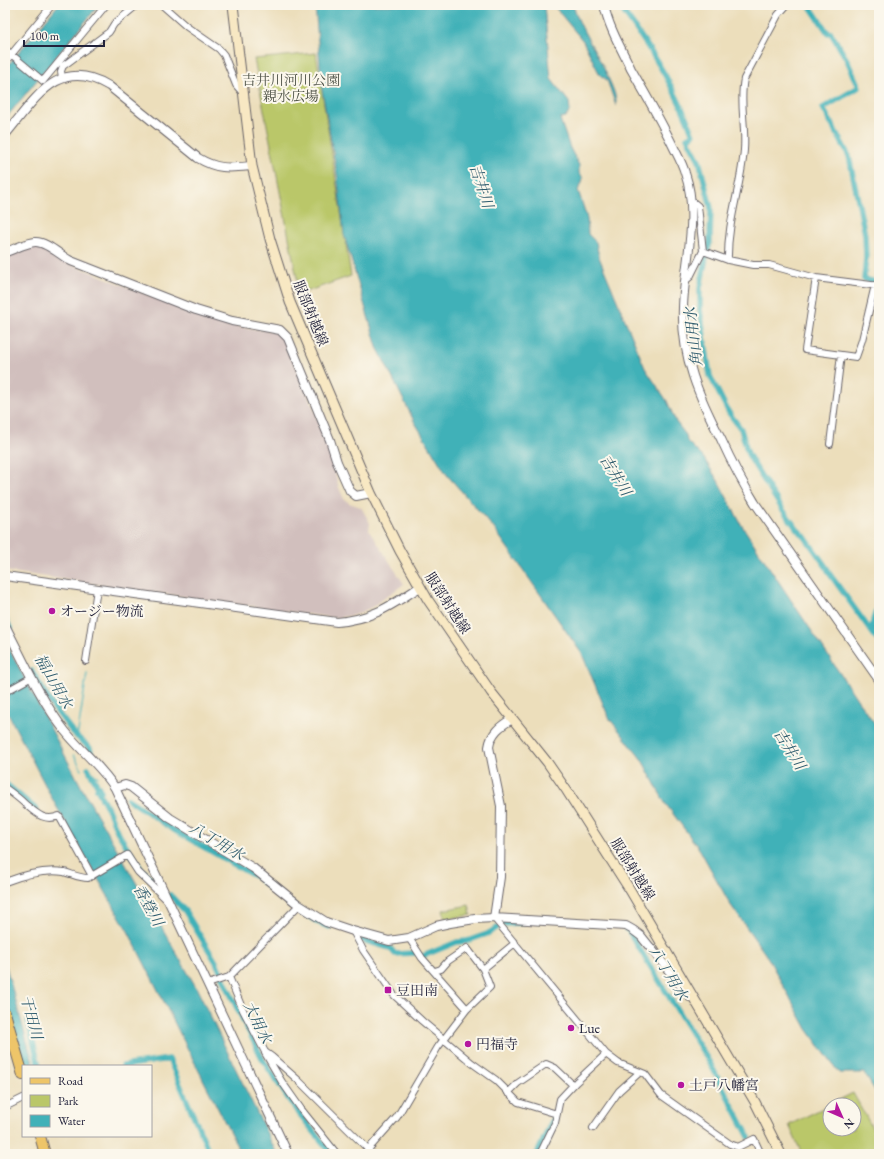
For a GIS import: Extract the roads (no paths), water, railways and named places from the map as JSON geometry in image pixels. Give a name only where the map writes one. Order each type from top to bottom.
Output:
[{"type":"main road","name":"服部射越線","points":[[233,5],[252,166],[270,239],[290,302],[371,493],[420,587],[466,657],[547,762],[630,890],[755,1102],[781,1154]]},
{"type":"main road","points":[[5,1013],[22,1072]]},
{"type":"main road","points":[[40,1137],[45,1154]]},
{"type":"street","points":[[5,62],[52,5]]},
{"type":"street","points":[[5,49],[43,81],[106,5]]},
{"type":"street","points":[[62,78],[61,71],[63,66],[109,32],[114,24],[137,5]]},
{"type":"street","points":[[162,5],[187,27],[219,48],[224,56],[236,85],[243,93]]},
{"type":"street","points":[[604,5],[612,29],[622,51],[670,140],[685,172],[692,201],[692,221],[684,282],[683,334],[689,363],[704,407],[741,481],[755,503],[879,680]]},
{"type":"street","points":[[728,260],[728,244],[744,149],[745,133],[742,90],[744,79],[778,14],[787,5]]},
{"type":"street","points":[[66,52],[73,59]]},
{"type":"street","points":[[5,135],[40,93],[49,85],[62,78],[86,76],[97,79],[109,86],[206,163],[229,169],[252,166]]},
{"type":"street","points":[[684,282],[690,277],[703,251],[698,206],[692,201]]},
{"type":"street","points":[[5,252],[35,242],[43,243],[63,257],[184,305],[232,321],[280,330],[288,338],[350,491],[356,496],[371,493]]},
{"type":"street","points":[[703,251],[728,260],[753,265],[769,265],[816,278],[877,285],[856,357],[805,350],[816,278]]},
{"type":"street","points":[[830,444],[841,355]]},
{"type":"street","points":[[5,576],[337,622],[365,618],[381,612],[420,587]]},
{"type":"street","points":[[86,661],[97,589]]},
{"type":"street","points":[[5,625],[30,678],[56,718],[66,732],[107,776],[115,788],[288,1154]]},
{"type":"street","points":[[5,692],[30,678]]},
{"type":"street","points":[[512,718],[495,731],[490,738],[489,747],[501,806],[500,877],[494,918],[606,1054],[618,1064],[645,1074],[661,1096],[730,1144],[738,1147],[754,1139],[761,1154]]},
{"type":"street","points":[[115,788],[125,785],[131,787],[170,818],[253,868],[299,905],[326,922],[353,932],[389,941],[409,938],[443,925],[475,919],[494,918],[626,926],[641,936],[697,1004]]},
{"type":"street","points":[[5,788],[35,814],[43,818],[55,818],[59,816],[93,875]]},
{"type":"street","points":[[5,882],[38,872],[62,872],[82,878],[88,878],[127,855],[138,872],[168,900]]},
{"type":"street","points":[[208,984],[226,978],[299,905]]},
{"type":"street","points":[[353,932],[363,950],[394,995],[443,1040],[496,1080],[518,1102],[557,1114]]},
{"type":"street","points":[[409,938],[422,958],[467,1009]]},
{"type":"street","points":[[483,969],[515,943]]},
{"type":"street","points":[[366,1151],[397,1117],[421,1074],[443,1040],[467,1009],[490,987],[483,969],[467,948],[448,961],[441,969],[435,971]]},
{"type":"street","points":[[226,978],[278,1076],[301,1109],[337,1154]]},
{"type":"street","points":[[265,1052],[298,1080],[366,1151],[373,1154]]},
{"type":"street","points":[[540,1154],[555,1123],[560,1099],[606,1054]]},
{"type":"street","points":[[508,1092],[518,1083],[546,1064],[555,1068],[573,1085]]},
{"type":"street","points":[[592,1128],[619,1091],[640,1072]]},
{"type":"street","points":[[5,1107],[22,1098]]},
{"type":"water","points":[[58,5],[99,5],[5,119],[5,69]]},
{"type":"water","name":"吉井川","points":[[315,5],[544,5],[551,79],[569,102],[570,110],[566,117],[560,118],[570,148],[579,165],[579,173],[583,178],[578,190],[587,218],[588,234],[596,242],[599,257],[645,368],[667,401],[676,422],[686,435],[687,441],[703,457],[717,479],[741,524],[859,702],[879,729],[879,1097],[864,1073],[839,1073],[807,1029],[768,958],[730,904],[700,850],[665,803],[642,760],[609,718],[582,654],[493,527],[447,475],[414,421],[377,347],[344,235],[337,174],[322,90]]},
{"type":"water","points":[[553,5],[573,5],[580,23],[611,84],[615,95],[616,106],[607,80],[600,75],[583,41]]},
{"type":"water","points":[[5,641],[83,790],[196,987],[277,1154],[241,1154],[129,933],[55,804],[5,708]]},
{"type":"water","points":[[5,963],[34,1065],[22,1065],[5,1004]]},
{"type":"waterway","name":"角山用水","points":[[622,5],[623,11],[644,40],[662,70],[687,118],[693,135],[687,138],[699,160],[711,208],[710,242],[700,288],[700,309],[710,376],[729,413],[741,429],[748,454],[758,471],[783,510],[805,537],[879,642]]},
{"type":"waterway","points":[[809,5],[828,33],[831,33],[847,60],[859,87],[823,108],[849,156],[865,235],[866,257],[864,279],[879,283]]},
{"type":"waterway","points":[[873,633],[873,619],[879,606]]},
{"type":"waterway","name":"福山用水","points":[[5,617],[10,628]]},
{"type":"waterway","name":"福山用水","points":[[32,671],[52,705],[75,735],[90,748],[91,751]]},
{"type":"waterway","points":[[76,738],[87,673]]},
{"type":"waterway","points":[[74,755],[82,770]]},
{"type":"waterway","name":"福山用水","points":[[88,768],[101,791]]},
{"type":"waterway","name":"福山用水","points":[[93,775],[94,774],[98,777]]},
{"type":"waterway","name":"大用水","points":[[5,783],[36,809]]},
{"type":"waterway","name":"大用水","points":[[97,789],[108,809],[117,831],[141,869],[155,882]]},
{"type":"waterway","name":"八丁用水","points":[[128,799],[174,830],[258,878],[293,906]]},
{"type":"waterway","name":"大用水","points":[[170,895],[185,911],[216,962],[263,1060],[293,1106],[332,1154]]},
{"type":"waterway","name":"八丁用水","points":[[298,910],[321,924],[329,927]]},
{"type":"waterway","name":"八丁用水","points":[[504,924],[522,923]]},
{"type":"waterway","name":"八丁用水","points":[[423,956],[457,942],[467,941],[487,934],[497,928]]},
{"type":"waterway","name":"八丁用水","points":[[626,929],[711,1065],[749,1137]]},
{"type":"waterway","name":"八丁用水","points":[[359,939],[390,948],[395,954],[414,953]]},
{"type":"waterway","name":"干田川","points":[[28,1021],[39,1065]]},
{"type":"waterway","points":[[130,1065],[169,1059],[210,1154]]},
{"type":"waterway","points":[[537,1154],[554,1116]]},
{"type":"place","name":"オージー物流","points":[[52,611]]},
{"type":"place","name":"豆田南","points":[[388,990]]},
{"type":"place","name":"Lue","points":[[571,1028]]},
{"type":"place","name":"円福寺","points":[[468,1044]]},
{"type":"place","name":"土戸八幡宮","points":[[681,1085]]},
{"type":"park label","name":"吉井川河川公園 親水広場","points":[[291,88]]},
{"type":"water label","name":"香登川","points":[[149,905]]}]
